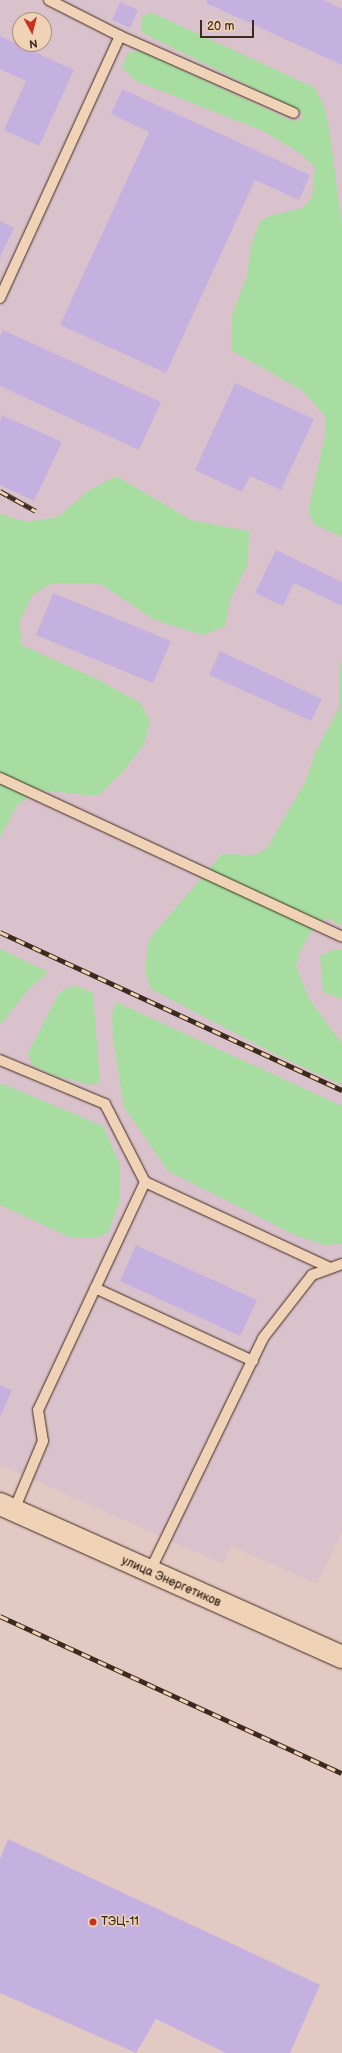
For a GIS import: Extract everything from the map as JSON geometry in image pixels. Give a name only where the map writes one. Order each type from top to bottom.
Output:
[{"type":"street","name":"улица Энергетиков","points":[[7,1507],[149,1573],[342,1657]]},
{"type":"lane","points":[[49,0],[120,36],[294,113]]},
{"type":"lane","points":[[0,298],[120,36]]},
{"type":"lane","points":[[0,778],[342,937]]},
{"type":"lane","points":[[0,1060],[104,1104],[145,1182],[330,1268]]},
{"type":"lane","points":[[7,1507],[43,1441],[38,1410],[145,1182]]},
{"type":"lane","points":[[149,1573],[253,1361],[262,1338],[312,1275],[342,1264]]},
{"type":"lane","points":[[95,1288],[253,1361]]},
{"type":"shaded area","points":[[0,0],[342,0],[342,1532],[317,1584],[232,1546],[223,1564],[0,1465]]},
{"type":"green space","points":[[147,14],[155,14],[315,88],[324,106],[329,127],[342,227],[342,537],[314,524],[308,512],[325,435],[325,416],[302,390],[231,350],[232,315],[247,276],[251,246],[260,221],[272,215],[303,208],[312,197],[315,167],[297,151],[261,130],[136,81],[122,68],[127,53],[140,51],[292,121],[302,119],[302,112],[141,32],[142,18]]},
{"type":"green space","points":[[116,476],[191,520],[249,531],[248,563],[230,600],[225,626],[203,635],[155,620],[99,583],[52,583],[32,595],[20,621],[21,645],[97,679],[140,703],[150,721],[144,744],[123,772],[97,796],[39,790],[17,805],[0,837],[0,514],[26,522],[58,517],[88,491]]},
{"type":"green space","points":[[342,661],[342,926],[328,918],[314,927],[301,949],[296,966],[309,999],[342,1044],[342,1085],[275,1054],[151,989],[145,970],[149,939],[222,854],[254,855],[267,848],[305,782],[316,751],[339,708],[340,666]]},
{"type":"green space","points":[[0,949],[48,972],[29,989],[0,1025]]},
{"type":"green space","points":[[334,949],[342,950],[342,999],[323,992],[320,956]]},
{"type":"green space","points":[[77,986],[93,993],[100,1082],[90,1085],[53,1075],[32,1065],[28,1053],[59,993],[68,987]]},
{"type":"green space","points":[[116,1002],[342,1106],[342,1244],[324,1245],[295,1235],[168,1171],[124,1107],[113,1038],[112,1016]]},
{"type":"green space","points":[[3,1084],[103,1126],[120,1165],[119,1202],[108,1233],[95,1238],[72,1238],[0,1205],[0,1085]]},
{"type":"building","points":[[207,0],[323,0],[342,9],[342,65],[206,3]]},
{"type":"building","points":[[120,2],[138,10],[130,28],[112,20]]},
{"type":"building","points":[[0,36],[12,42],[12,52],[35,52],[74,70],[39,146],[4,130],[26,81],[0,69]]},
{"type":"building","points":[[122,89],[310,175],[299,200],[255,180],[166,373],[60,325],[149,132],[111,114]]},
{"type":"building","points":[[0,221],[14,228],[0,257]]},
{"type":"building","points":[[3,330],[161,402],[139,450],[0,386],[0,337]]},
{"type":"building","points":[[235,383],[314,419],[281,490],[250,476],[242,492],[195,470]]},
{"type":"building","points":[[2,415],[62,442],[34,501],[0,485],[0,421]]},
{"type":"building","points":[[276,550],[342,582],[342,606],[294,583],[283,606],[255,593]]},
{"type":"building","points":[[53,593],[171,641],[153,683],[36,635]]},
{"type":"building","points":[[220,651],[322,699],[311,721],[209,675]]},
{"type":"building","points":[[136,1245],[257,1300],[240,1336],[120,1281]]},
{"type":"building","points":[[0,1385],[12,1390],[0,1417]]},
{"type":"building","name":"ТЭЦ-11","points":[[8,1839],[320,1985],[290,2053],[226,2053],[156,2019],[136,2053],[0,1993],[0,1859]]},
{"type":"railway","points":[[0,491],[36,511]]},
{"type":"railway","points":[[0,932],[342,1090]]},
{"type":"railway","points":[[0,1616],[342,1773]]},
{"type":"place","name":"ТЭЦ-11","points":[[93,1922]]}]
